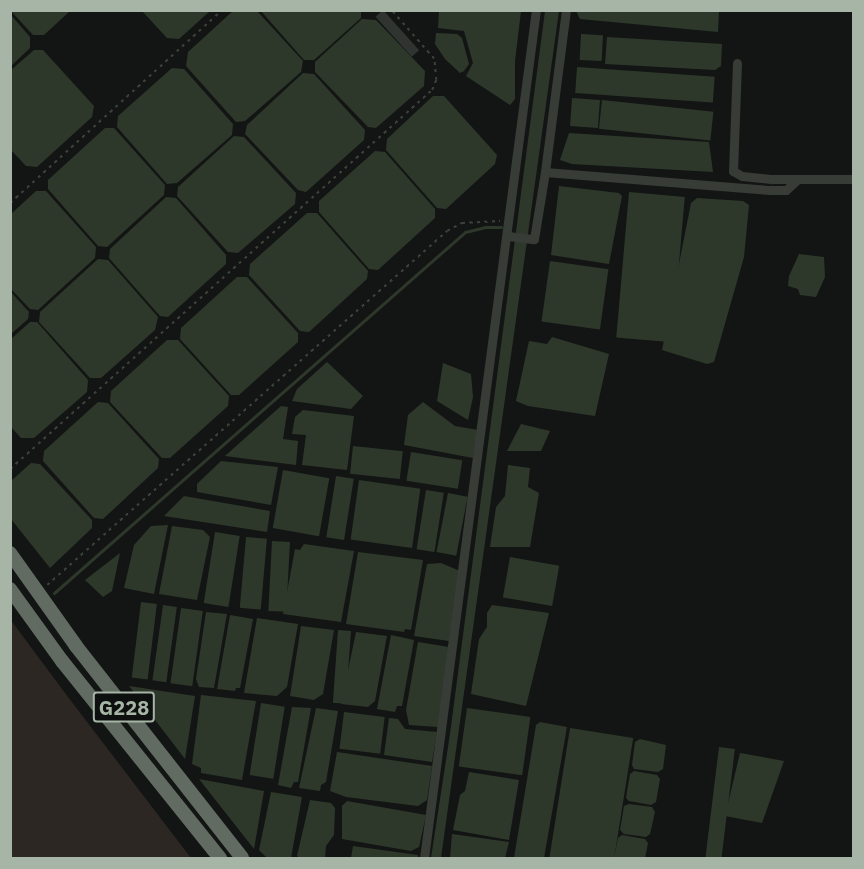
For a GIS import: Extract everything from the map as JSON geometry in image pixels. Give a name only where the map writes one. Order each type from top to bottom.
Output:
[{"type":"highway","name":"G228","points":[[10,553],[88,661],[242,858]]},
{"type":"highway","name":"G228","points":[[10,590],[220,858]]},
{"type":"highway","points":[[72,672],[88,661]]},
{"type":"street","points":[[424,858],[537,10]]},
{"type":"street","points":[[508,236],[534,239],[566,10]]},
{"type":"street","points":[[737,63],[732,171],[742,176],[854,179]]},
{"type":"street","points":[[544,172],[770,190],[786,190],[798,179]]},
{"type":"path","points":[[10,203],[222,10]]},
{"type":"path","points":[[10,469],[432,90],[436,70],[434,59],[391,10]]},
{"type":"path","points":[[38,592],[447,231],[462,223],[510,220]]},
{"type":"shaded area","points":[[70,10],[44,35],[33,35],[11,11]]},
{"type":"shaded area","points":[[234,10],[257,11],[303,61],[301,72],[245,121],[236,122],[186,66],[188,52]]},
{"type":"shaded area","points":[[142,11],[210,11],[179,39],[167,38]]},
{"type":"shaded area","points":[[261,11],[361,11],[361,18],[314,60],[304,60]]},
{"type":"shaded area","points":[[439,11],[521,11],[515,61],[515,99],[510,105],[466,76],[473,63],[464,31],[438,28]]},
{"type":"shaded area","points":[[545,11],[559,11],[441,858],[431,858],[450,734]]},
{"type":"shaded area","points":[[576,11],[719,11],[718,32],[580,19]]},
{"type":"shaded area","points":[[11,15],[30,37],[30,48],[11,66]]},
{"type":"shaded area","points":[[362,19],[376,20],[425,71],[424,86],[376,128],[368,127],[315,72],[315,62]]},
{"type":"shaded area","points":[[436,33],[457,34],[462,38],[469,64],[464,71],[460,73],[445,59],[435,44]]},
{"type":"shaded area","points":[[581,34],[603,35],[602,61],[580,60]]},
{"type":"shaded area","points":[[607,37],[722,44],[721,66],[715,70],[605,64]]},
{"type":"shaded area","points":[[34,50],[43,50],[94,106],[92,117],[37,167],[26,166],[10,149],[11,70]]},
{"type":"shaded area","points":[[577,67],[715,77],[713,103],[575,93]]},
{"type":"shaded area","points":[[172,68],[184,69],[233,124],[232,135],[177,183],[167,184],[117,127],[118,116]]},
{"type":"shaded area","points":[[303,73],[314,74],[365,130],[364,140],[306,192],[298,190],[245,134],[247,125]]},
{"type":"shaded area","points":[[433,96],[444,96],[497,155],[495,164],[446,209],[437,208],[386,150],[387,139]]},
{"type":"shaded area","points":[[572,98],[600,100],[598,128],[570,126]]},
{"type":"shaded area","points":[[602,100],[713,112],[710,141],[599,129]]},
{"type":"shaded area","points":[[105,128],[114,128],[165,185],[164,195],[107,247],[98,246],[48,189],[48,180]]},
{"type":"shaded area","points":[[569,133],[709,142],[713,172],[572,164],[560,160]]},
{"type":"shaded area","points":[[234,136],[244,137],[296,193],[295,204],[238,253],[228,252],[177,196],[178,187]]},
{"type":"shaded area","points":[[375,151],[385,152],[435,209],[435,218],[378,270],[369,269],[319,212],[319,201]]},
{"type":"shaded area","points":[[559,186],[619,193],[622,196],[609,264],[551,255]]},
{"type":"shaded area","points":[[36,191],[46,191],[96,247],[95,258],[38,310],[30,309],[10,288],[11,214]]},
{"type":"shaded area","points":[[629,192],[685,197],[672,342],[616,337]]},
{"type":"shaded area","points":[[166,197],[176,198],[226,255],[226,264],[168,317],[160,316],[109,258],[110,249]]},
{"type":"shaded area","points":[[697,198],[743,201],[749,205],[744,257],[714,362],[707,364],[662,350],[691,203]]},
{"type":"shaded area","points":[[307,213],[317,213],[368,271],[367,279],[309,332],[300,331],[249,275],[250,264]]},
{"type":"shaded area","points":[[799,254],[824,257],[825,277],[816,297],[800,295],[798,289],[788,286],[789,276]]},
{"type":"shaded area","points":[[98,259],[108,260],[158,317],[155,330],[101,378],[90,378],[39,322],[40,312]]},
{"type":"shaded area","points":[[550,261],[608,269],[600,330],[542,321]]},
{"type":"shaded area","points":[[237,277],[247,277],[298,333],[298,342],[239,395],[231,395],[180,339],[181,328]]},
{"type":"shaded area","points":[[11,292],[29,312],[28,319],[11,334]]},
{"type":"shaded area","points":[[30,322],[37,322],[88,380],[87,392],[34,438],[21,438],[11,427],[11,339]]},
{"type":"shaded area","points":[[552,337],[609,354],[595,416],[528,406],[516,401],[529,341],[547,344]]},
{"type":"shaded area","points":[[167,340],[178,340],[229,396],[228,406],[170,458],[162,458],[110,402],[111,391]]},
{"type":"shaded area","points":[[327,362],[363,396],[351,409],[292,401],[297,389]]},
{"type":"shaded area","points":[[443,363],[471,374],[473,397],[468,420],[437,401]]},
{"type":"shaded area","points":[[98,402],[108,403],[159,459],[158,468],[103,519],[94,518],[43,461],[44,451]]},
{"type":"shaded area","points":[[423,402],[455,426],[478,430],[473,458],[404,445],[408,415]]},
{"type":"shaded area","points":[[281,406],[288,407],[283,439],[298,441],[296,465],[225,456]]},
{"type":"shaded area","points":[[303,410],[354,416],[347,470],[302,465],[306,435],[292,434],[295,417]]},
{"type":"shaded area","points":[[521,424],[550,431],[541,451],[507,451]]},
{"type":"shaded area","points":[[353,446],[403,451],[400,479],[350,474]]},
{"type":"shaded area","points":[[411,452],[462,460],[458,489],[406,481]]},
{"type":"shaded area","points":[[221,461],[278,467],[271,505],[197,492],[197,484]]},
{"type":"shaded area","points":[[31,463],[40,464],[92,520],[92,528],[50,568],[11,519],[11,481]]},
{"type":"shaded area","points":[[508,465],[530,468],[528,487],[539,493],[530,547],[490,547],[496,507],[505,496]]},
{"type":"shaded area","points":[[283,470],[329,478],[319,536],[273,528]]},
{"type":"shaded area","points":[[336,476],[354,479],[344,540],[326,537]]},
{"type":"shaded area","points":[[359,480],[420,489],[412,548],[351,539]]},
{"type":"shaded area","points":[[426,490],[444,493],[434,552],[417,549]]},
{"type":"shaded area","points":[[448,493],[468,497],[456,556],[437,552]]},
{"type":"shaded area","points":[[184,496],[270,511],[267,532],[164,516]]},
{"type":"shaded area","points":[[168,525],[154,594],[124,588],[134,545],[151,526]]},
{"type":"shaded area","points":[[172,526],[203,530],[210,537],[197,600],[159,594]]},
{"type":"shaded area","points":[[215,532],[240,536],[228,607],[204,603]]},
{"type":"shaded area","points":[[246,537],[267,539],[261,610],[240,608]]},
{"type":"shaded area","points":[[272,541],[290,542],[286,612],[268,611]]},
{"type":"shaded area","points":[[304,544],[354,551],[341,622],[283,614],[295,549],[300,550]]},
{"type":"shaded area","points":[[358,552],[423,560],[411,630],[405,629],[404,632],[346,624]]},
{"type":"shaded area","points":[[120,553],[112,591],[103,597],[85,580]]},
{"type":"shaded area","points":[[510,557],[559,566],[552,606],[503,597]]},
{"type":"shaded area","points":[[441,563],[460,571],[449,641],[414,636],[427,564]]},
{"type":"shaded area","points":[[141,602],[157,604],[148,679],[132,677]]},
{"type":"shaded area","points":[[163,605],[177,607],[166,682],[152,680]]},
{"type":"shaded area","points":[[492,605],[549,613],[526,706],[471,694],[479,639],[487,627],[487,613]]},
{"type":"shaded area","points":[[181,608],[203,611],[192,686],[170,683]]},
{"type":"shaded area","points":[[206,612],[227,614],[214,688],[199,687],[196,679]]},
{"type":"shaded area","points":[[230,615],[253,619],[240,688],[236,688],[235,691],[217,689]]},
{"type":"shaded area","points":[[257,618],[298,624],[287,687],[277,696],[244,693]]},
{"type":"shaded area","points":[[10,619],[68,697],[191,858],[11,858]]},
{"type":"shaded area","points":[[301,626],[334,630],[323,694],[314,700],[290,696]]},
{"type":"shaded area","points":[[338,630],[351,631],[346,704],[333,703]]},
{"type":"shaded area","points":[[356,632],[387,636],[375,701],[368,707],[341,704]]},
{"type":"shaded area","points":[[391,635],[414,640],[402,706],[397,706],[395,712],[377,709]]},
{"type":"shaded area","points":[[418,642],[449,647],[438,727],[409,725],[406,710]]},
{"type":"shaded area","points":[[129,686],[195,696],[185,759]]},
{"type":"shaded area","points":[[201,695],[256,701],[242,780],[201,773],[201,768],[192,764]]},
{"type":"shaded area","points":[[261,703],[285,707],[273,779],[250,775]]},
{"type":"shaded area","points":[[292,707],[311,708],[298,782],[294,782],[291,788],[278,785]]},
{"type":"shaded area","points":[[316,708],[338,711],[326,782],[321,785],[320,791],[299,788]]},
{"type":"shaded area","points":[[467,708],[530,717],[522,775],[459,766]]},
{"type":"shaded area","points":[[344,712],[385,717],[380,754],[339,749]]},
{"type":"shaded area","points":[[389,718],[398,719],[405,729],[437,732],[432,762],[384,755]]},
{"type":"shaded area","points":[[540,722],[567,727],[544,858],[514,858],[536,725]]},
{"type":"shaded area","points":[[570,728],[633,738],[614,858],[549,858]]},
{"type":"shaded area","points":[[640,739],[666,745],[663,769],[658,772],[634,769],[632,765],[635,742]]},
{"type":"shaded area","points":[[719,747],[735,749],[721,858],[705,858]]},
{"type":"shaded area","points":[[337,752],[432,766],[427,800],[418,806],[346,797],[330,791]]},
{"type":"shaded area","points":[[740,753],[784,761],[762,823],[725,816]]},
{"type":"shaded area","points":[[634,771],[657,775],[660,779],[656,802],[651,805],[629,801],[626,798],[630,774]]},
{"type":"shaded area","points":[[469,772],[519,780],[509,840],[453,830],[460,795],[465,791]]},
{"type":"shaded area","points":[[199,779],[264,791],[254,849]]},
{"type":"shaded area","points":[[271,792],[302,797],[291,858],[267,858],[259,850]]},
{"type":"shaded area","points":[[310,800],[331,803],[335,808],[334,835],[326,846],[325,858],[299,858],[297,856]]},
{"type":"shaded area","points":[[347,801],[426,815],[419,847],[411,851],[342,839],[342,806]]},
{"type":"shaded area","points":[[629,804],[652,807],[655,812],[650,834],[646,837],[624,834],[620,830],[624,806]]},
{"type":"shaded area","points":[[452,834],[509,842],[505,858],[450,858]]},
{"type":"shaded area","points":[[622,835],[645,839],[648,843],[645,858],[614,858],[618,838]]},
{"type":"shaded area","points":[[353,846],[418,855],[418,858],[351,858]]},
{"type":"building","points":[[383,10],[419,50],[412,57],[376,17]]},
{"type":"waterway","points":[[54,593],[465,232],[485,227],[501,227]]}]
